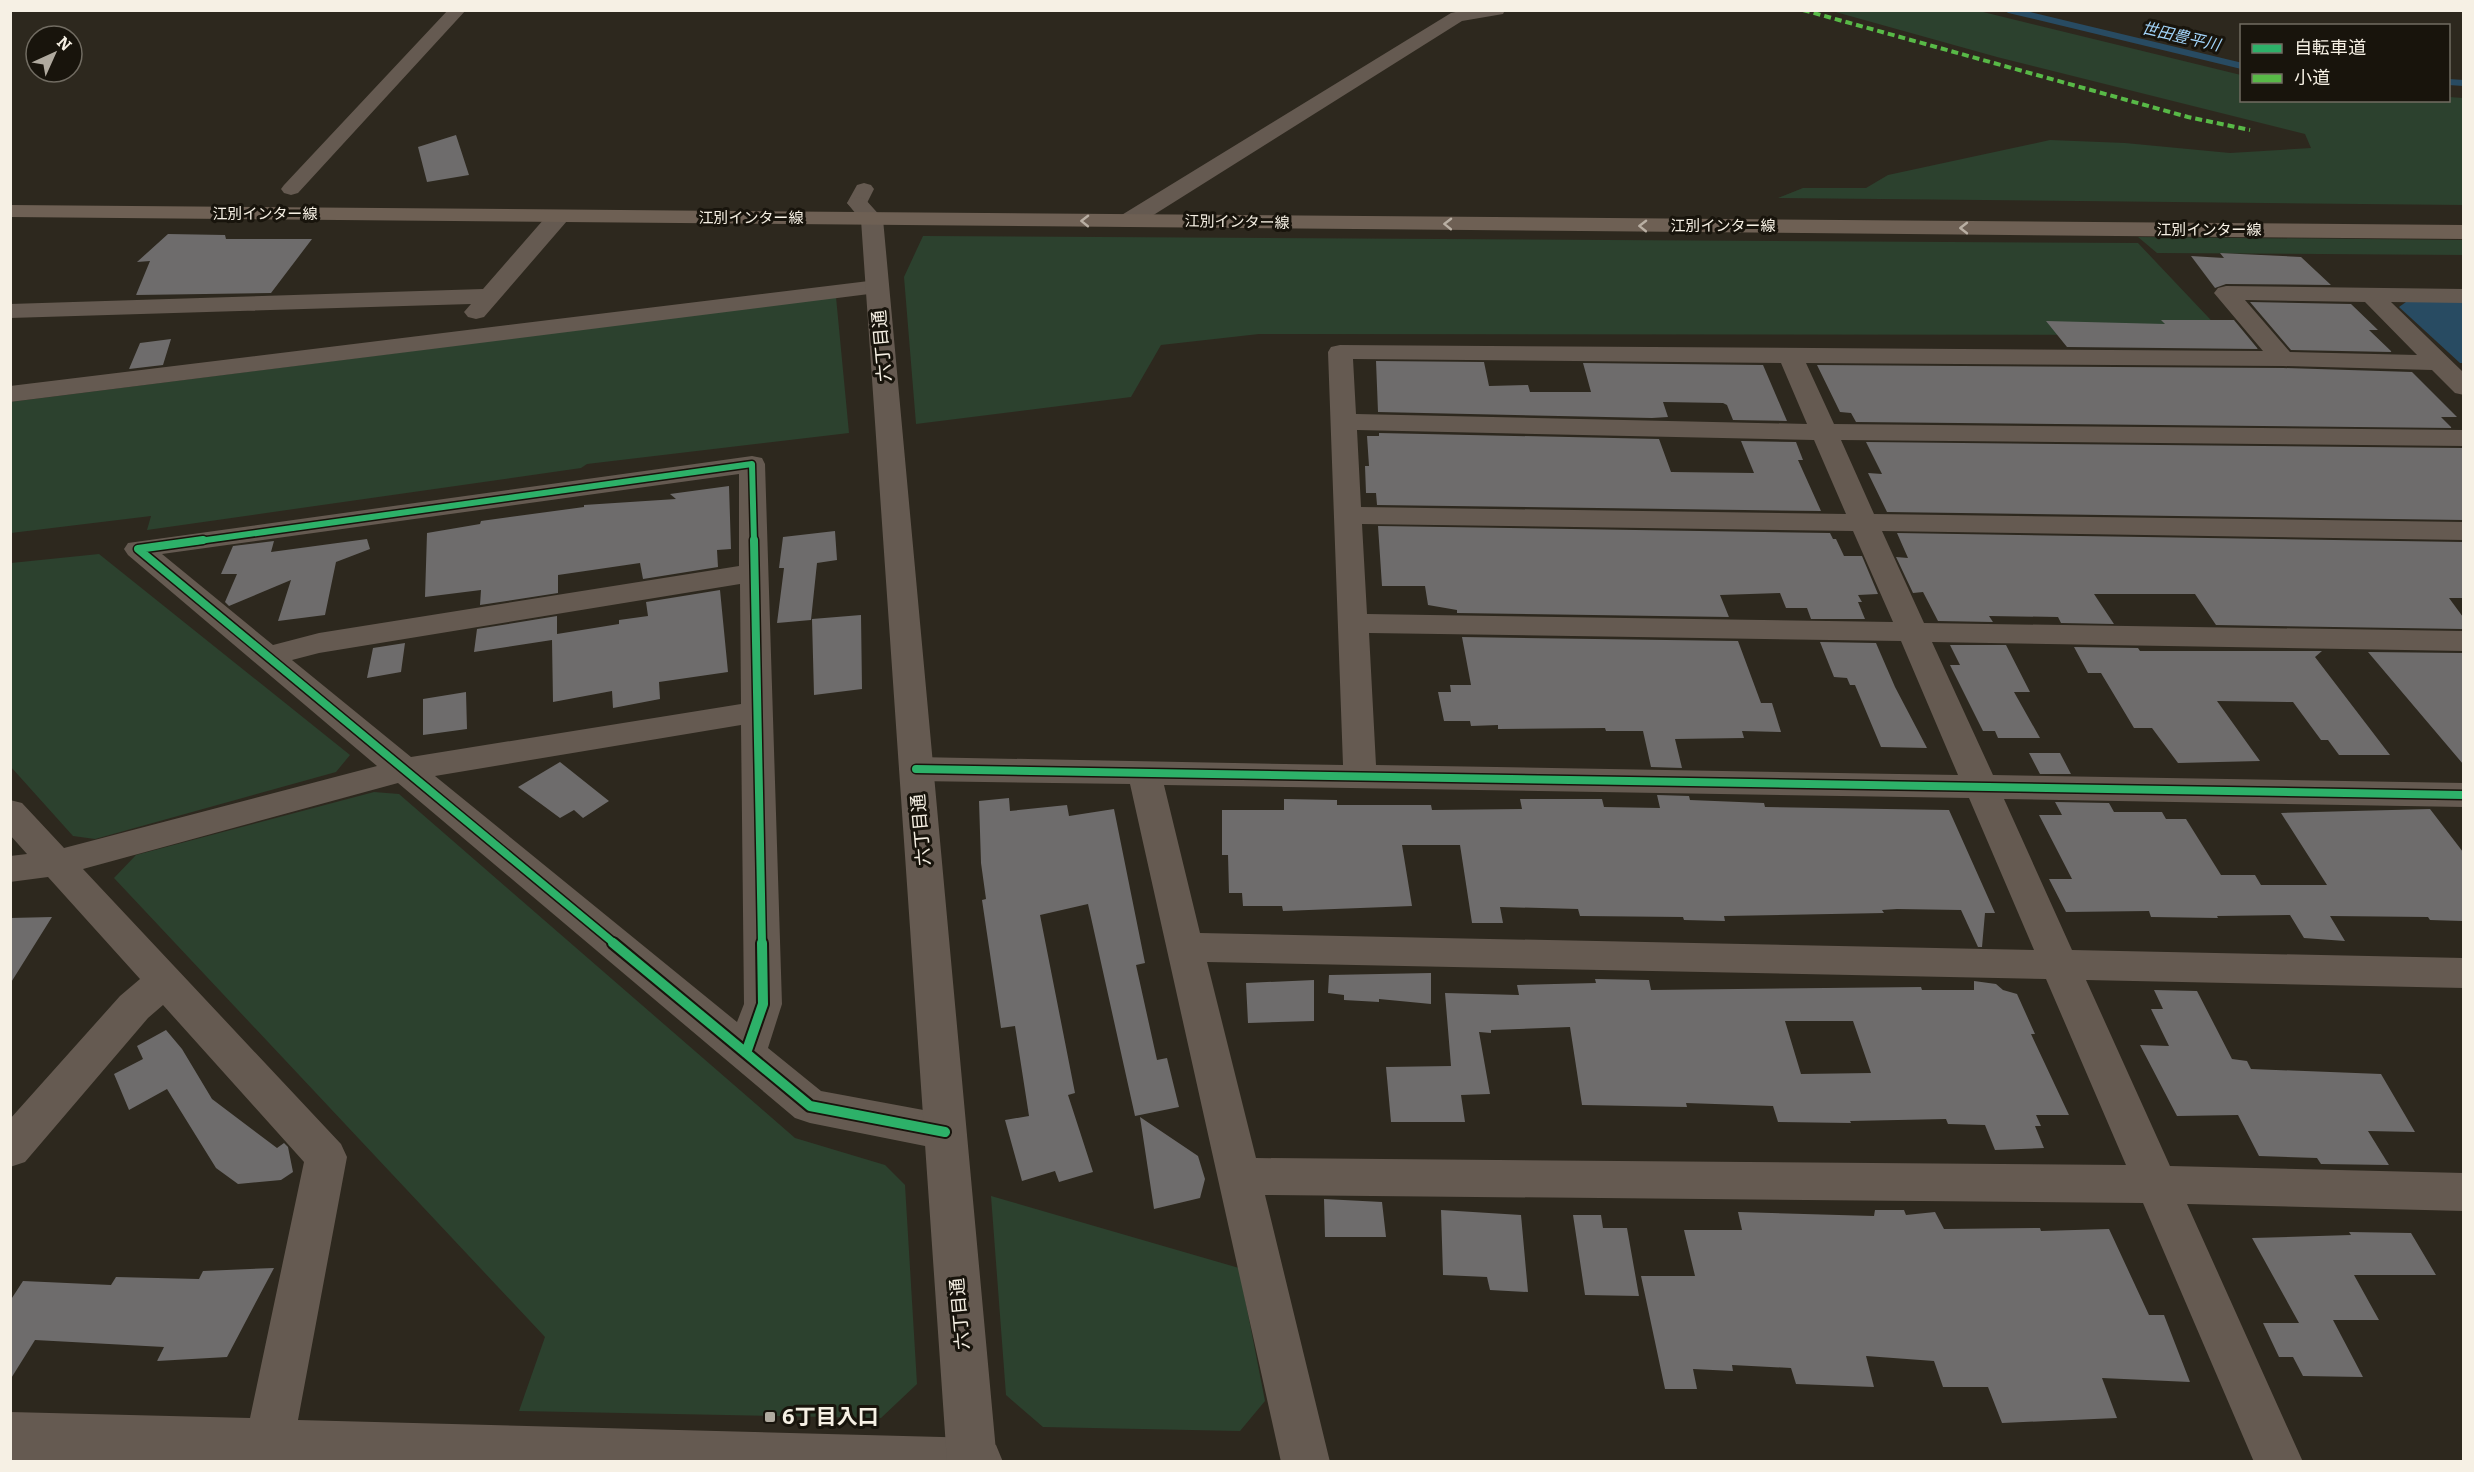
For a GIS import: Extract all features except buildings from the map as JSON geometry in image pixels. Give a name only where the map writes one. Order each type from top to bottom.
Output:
[{"type":"main road","name":"江別インター線","points":[[10,197],[2463,217]]},
{"type":"main road","name":"江別インター線","points":[[10,211],[559,216],[865,204],[1128,221],[2463,232]]},
{"type":"street","points":[[291,189],[458,10]]},
{"type":"street","points":[[1128,221],[1457,17],[1497,10]]},
{"type":"street","name":"六丁目通","points":[[865,204],[877,287],[972,1461]]},
{"type":"street","points":[[453,339],[559,216]]},
{"type":"street","points":[[10,394],[877,287]]},
{"type":"street","points":[[2283,359],[2226,293],[2463,296]]},
{"type":"street","points":[[2371,295],[2463,388]]},
{"type":"street","points":[[10,311],[490,296]]},
{"type":"street","points":[[1360,776],[1340,352],[2283,359],[2438,363]]},
{"type":"street","points":[[1790,355],[2279,1461]]},
{"type":"street","points":[[1343,422],[1823,432],[2463,438]]},
{"type":"street","points":[[746,1053],[763,1004],[752,464],[138,549],[404,770],[810,1106],[945,1132]]},
{"type":"street","points":[[1348,515],[2463,531]]},
{"type":"street","points":[[267,656],[320,643],[754,573]]},
{"type":"street","points":[[1353,623],[2463,641]]},
{"type":"street","points":[[10,869],[57,863],[404,770],[757,712]]},
{"type":"street","points":[[916,769],[2463,795]]},
{"type":"street","points":[[1144,773],[1306,1461]]},
{"type":"street","points":[[10,812],[326,1157],[269,1443]]},
{"type":"street","points":[[1185,947],[2463,973]]},
{"type":"street","points":[[16,1136],[134,1007],[165,980]]},
{"type":"street","points":[[1239,1176],[2156,1184],[2463,1192]]},
{"type":"street","points":[[10,1436],[269,1443],[580,1456],[979,1461]]},
{"type":"green space","points":[[1832,11],[1979,11],[2240,75],[2240,102],[2450,102],[2450,97],[2463,98],[2463,205],[1778,198],[1803,188],[1866,188],[1888,175],[2050,140],[2125,143],[2230,153],[2311,148],[2305,134],[1997,57]]},
{"type":"green space","points":[[923,236],[2138,243],[2225,335],[1259,334],[1161,345],[1131,397],[916,424],[904,277]]},
{"type":"green space","points":[[2138,237],[2463,240],[2463,255],[2157,253]]},
{"type":"green space","points":[[836,297],[849,433],[587,464],[581,468],[147,530],[151,516],[11,533],[10,402]]},
{"type":"green space","points":[[99,554],[350,755],[336,772],[95,839],[73,836],[11,767],[11,563]]},
{"type":"green space","points":[[374,792],[399,794],[795,1138],[885,1165],[905,1185],[917,1384],[881,1418],[519,1411],[545,1337],[114,878],[136,855]]},
{"type":"green space","points":[[991,1196],[1239,1268],[1265,1401],[1240,1431],[1043,1427],[1006,1395]]},
{"type":"water","points":[[2406,302],[2463,302],[2463,363],[2460,363],[2399,307]]},
{"type":"waterway","name":"世田豊平川","points":[[2009,10],[2240,66]]},
{"type":"waterway","name":"世田豊平川","points":[[2450,82],[2464,83]]},
{"type":"marked path","points":[[1803,10],[2188,117],[2250,130]]},
{"type":"cycle path","points":[[746,1053],[763,1004],[752,464],[138,549],[810,1106],[945,1132]]},
{"type":"cycle path","points":[[916,769],[2464,795]]},
{"type":"place","name":"6丁目入口","points":[[770,1417]]}]
